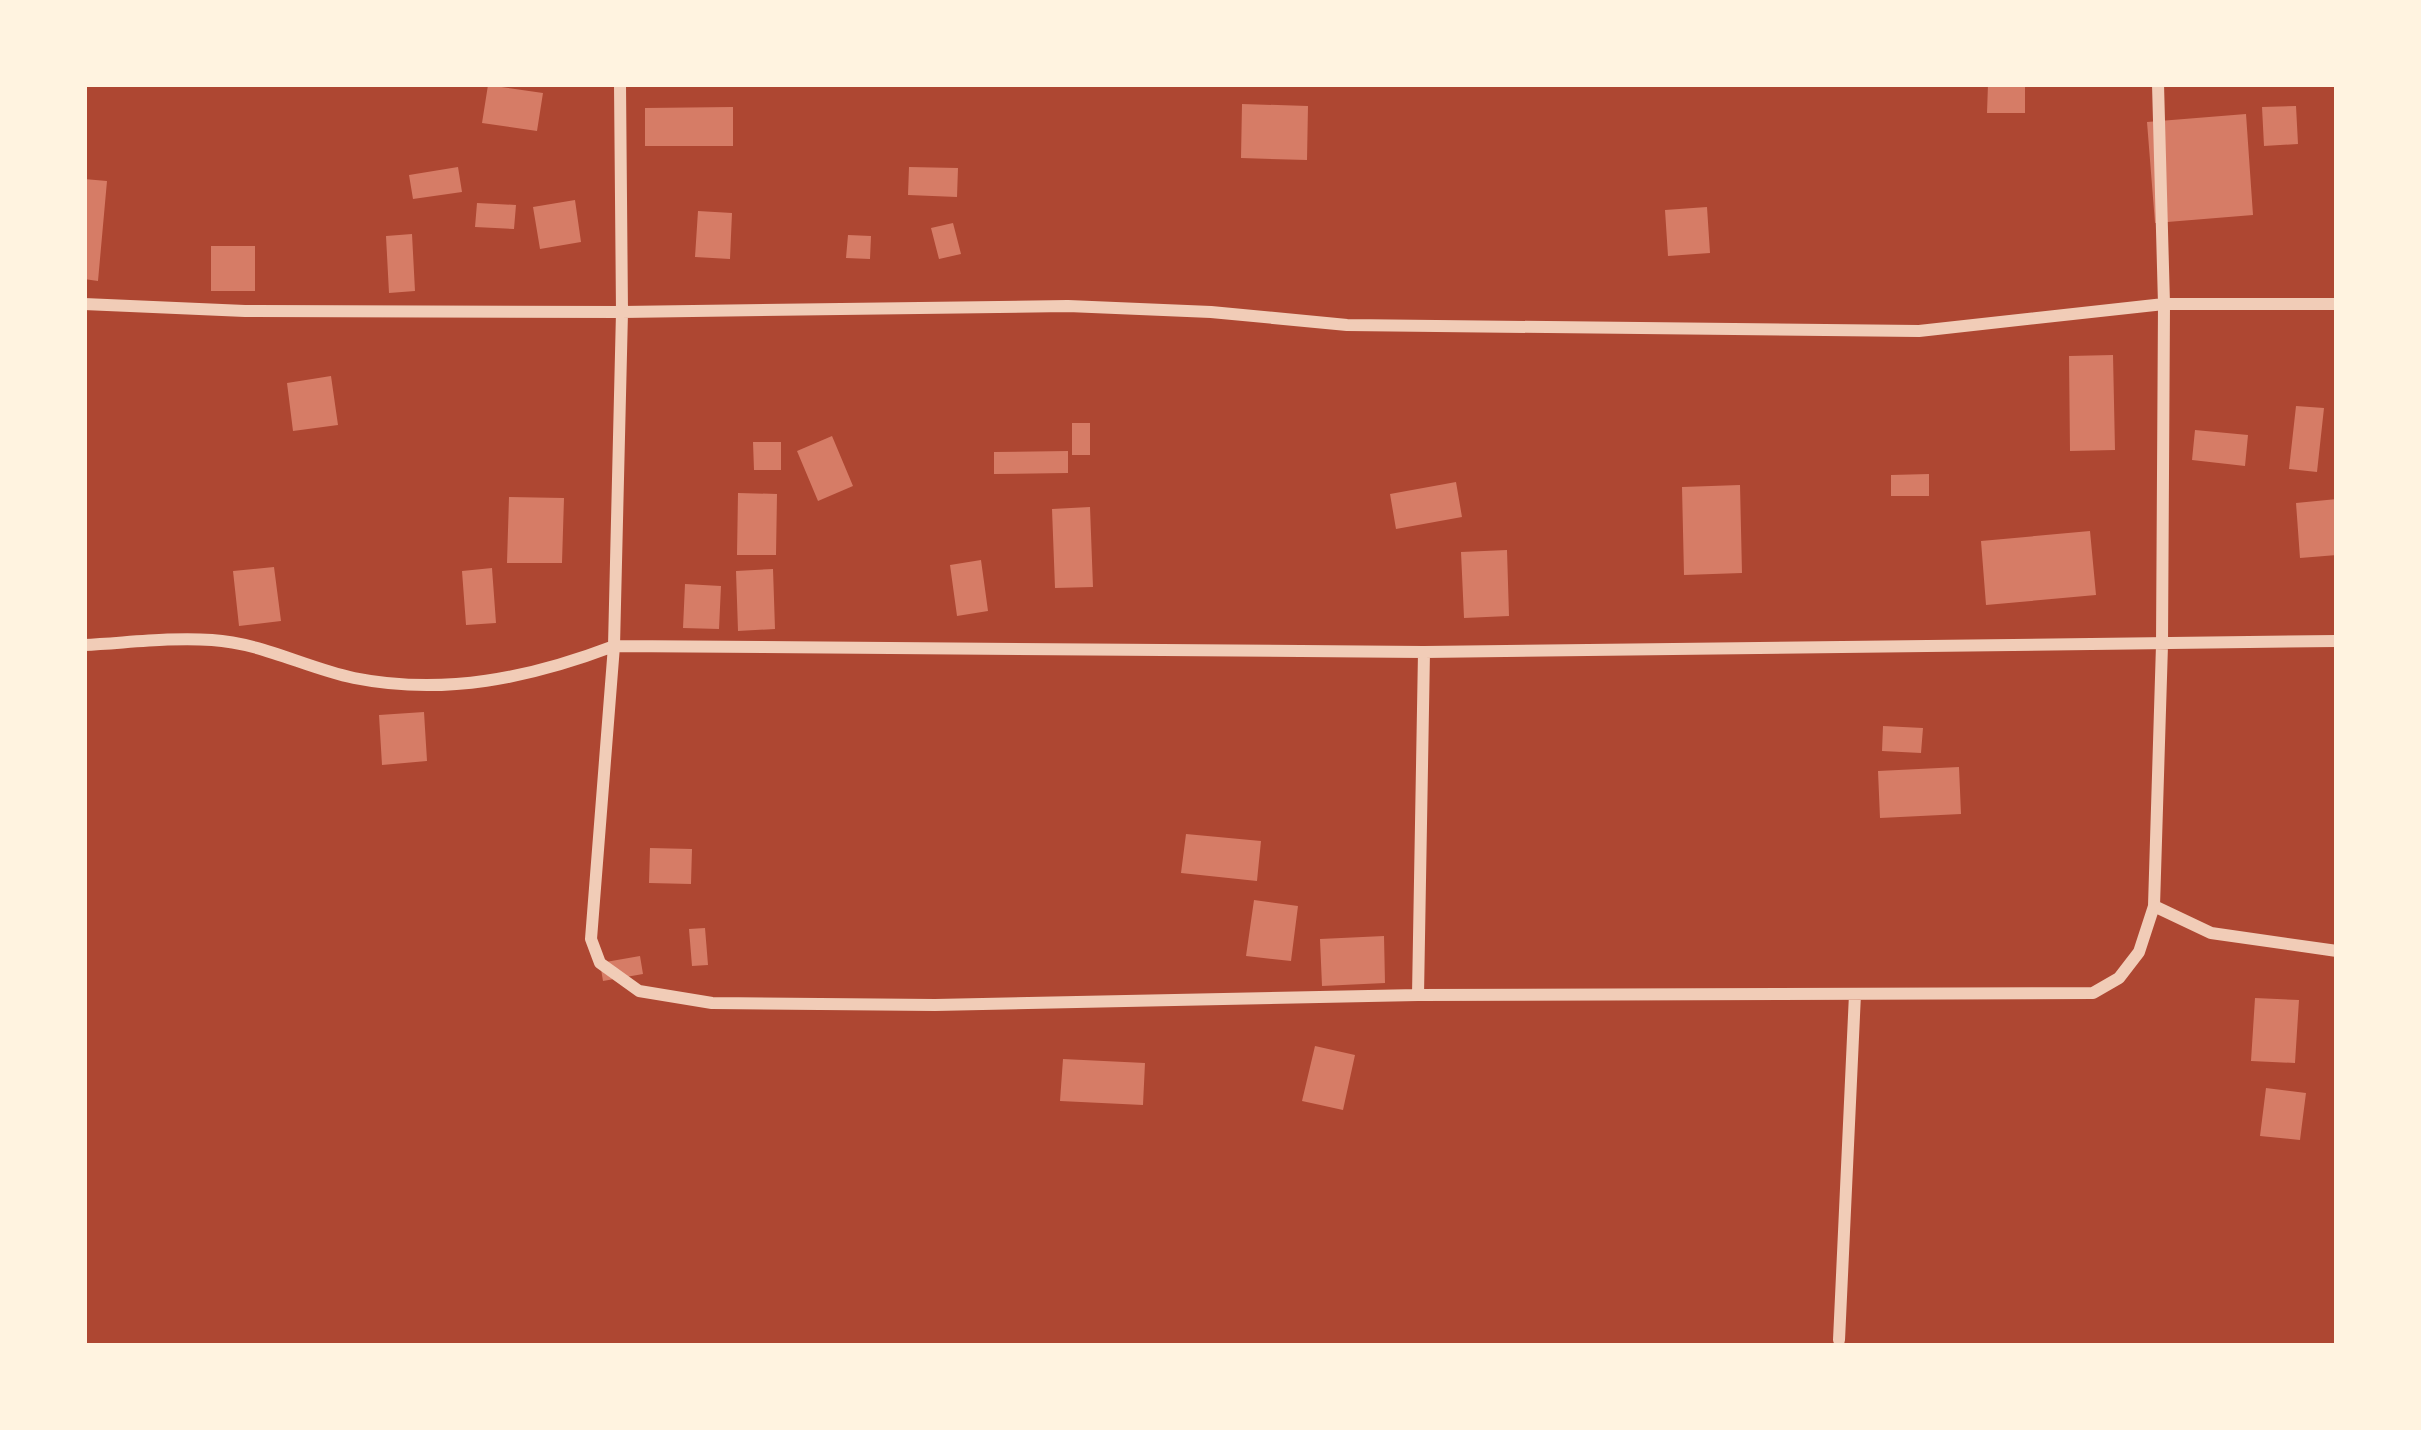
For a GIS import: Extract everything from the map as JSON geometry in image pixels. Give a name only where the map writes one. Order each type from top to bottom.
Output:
[{"type":"street","points":[[620,84],[622,312],[614,646],[591,939],[600,963],[639,992],[712,1003],[890,1004],[1418,995],[2093,993],[2119,978],[2139,952],[2154,906],[2162,646],[2164,304],[2158,84]]},
{"type":"street","points":[[84,304],[245,311],[622,312],[1067,306],[1211,312],[1347,325],[1919,332],[2164,304],[2337,304]]},
{"type":"street","points":[[84,645],[211,640],[253,646],[357,679],[439,684],[504,681],[549,671],[614,646],[1424,652],[2337,641]]},
{"type":"street","points":[[1418,995],[1424,652]]},
{"type":"street","points":[[2154,906],[2211,933],[2337,951]]},
{"type":"street","points":[[1839,1340],[1855,994]]},
{"type":"shaded area","points":[[84,84],[2337,84],[2337,1346],[84,1346]]},
{"type":"building","points":[[1988,84],[2025,84],[2025,113],[1987,113]]},
{"type":"building","points":[[488,85],[543,93],[537,131],[482,123]]},
{"type":"building","points":[[1242,104],[1308,106],[1307,160],[1241,158]]},
{"type":"building","points":[[2296,106],[2298,144],[2264,146],[2262,107]]},
{"type":"building","points":[[733,107],[733,146],[645,146],[645,108]]},
{"type":"building","points":[[2246,114],[2253,215],[2155,223],[2147,122]]},
{"type":"building","points":[[458,167],[462,192],[413,199],[409,175]]},
{"type":"building","points":[[909,167],[958,168],[957,197],[908,195]]},
{"type":"building","points":[[84,179],[107,181],[98,281],[84,279]]},
{"type":"building","points":[[575,200],[581,242],[540,249],[533,207]]},
{"type":"building","points":[[477,203],[516,205],[514,229],[475,227]]},
{"type":"building","points":[[1707,207],[1710,253],[1668,256],[1665,210]]},
{"type":"building","points":[[698,211],[732,213],[730,259],[695,257]]},
{"type":"building","points":[[953,223],[961,254],[939,259],[931,228]]},
{"type":"building","points":[[412,234],[415,291],[389,293],[386,236]]},
{"type":"building","points":[[848,235],[871,236],[870,259],[846,258]]},
{"type":"building","points":[[211,246],[255,246],[255,291],[211,291]]},
{"type":"building","points":[[2113,355],[2115,450],[2070,451],[2069,356]]},
{"type":"building","points":[[331,376],[338,425],[293,431],[287,383]]},
{"type":"building","points":[[2296,406],[2324,408],[2317,472],[2289,469]]},
{"type":"building","points":[[1072,423],[1090,423],[1090,455],[1072,455]]},
{"type":"building","points":[[2195,430],[2248,435],[2245,466],[2192,460]]},
{"type":"building","points":[[832,436],[853,486],[818,501],[797,451]]},
{"type":"building","points":[[753,442],[781,442],[781,470],[754,470]]},
{"type":"building","points":[[1068,451],[1068,473],[994,474],[994,452]]},
{"type":"building","points":[[1929,474],[1929,496],[1891,496],[1891,475]]},
{"type":"building","points":[[1456,482],[1462,517],[1396,529],[1390,494]]},
{"type":"building","points":[[1740,485],[1742,573],[1684,575],[1682,487]]},
{"type":"building","points":[[738,493],[777,494],[776,555],[737,555]]},
{"type":"building","points":[[509,497],[564,498],[562,563],[507,563]]},
{"type":"building","points":[[2337,499],[2337,555],[2300,558],[2296,503]]},
{"type":"building","points":[[1090,507],[1093,587],[1055,588],[1052,509]]},
{"type":"building","points":[[2090,531],[2096,595],[1986,605],[1981,541]]},
{"type":"building","points":[[1507,550],[1509,616],[1464,618],[1461,552]]},
{"type":"building","points":[[981,560],[988,611],[957,616],[950,565]]},
{"type":"building","points":[[274,567],[281,621],[239,626],[233,571]]},
{"type":"building","points":[[492,568],[496,623],[466,625],[462,571]]},
{"type":"building","points":[[773,569],[775,629],[738,631],[736,571]]},
{"type":"building","points":[[685,584],[721,586],[719,629],[683,628]]},
{"type":"building","points":[[424,712],[427,761],[382,765],[379,715]]},
{"type":"building","points":[[1883,726],[1923,728],[1921,753],[1882,751]]},
{"type":"building","points":[[1959,767],[1961,814],[1880,818],[1878,771]]},
{"type":"building","points":[[1186,834],[1261,841],[1257,881],[1181,873]]},
{"type":"building","points":[[650,848],[692,849],[691,884],[649,883]]},
{"type":"building","points":[[1254,900],[1298,906],[1291,961],[1246,956]]},
{"type":"building","points":[[705,928],[708,965],[692,966],[689,929]]},
{"type":"building","points":[[1384,936],[1385,983],[1322,986],[1320,939]]},
{"type":"building","points":[[640,956],[643,974],[603,981],[600,963]]},
{"type":"building","points":[[2255,998],[2299,1000],[2295,1063],[2251,1061]]},
{"type":"building","points":[[1315,1046],[1355,1055],[1343,1110],[1302,1101]]},
{"type":"building","points":[[1063,1059],[1145,1063],[1143,1105],[1060,1101]]},
{"type":"building","points":[[2266,1088],[2306,1093],[2300,1140],[2260,1136]]}]
